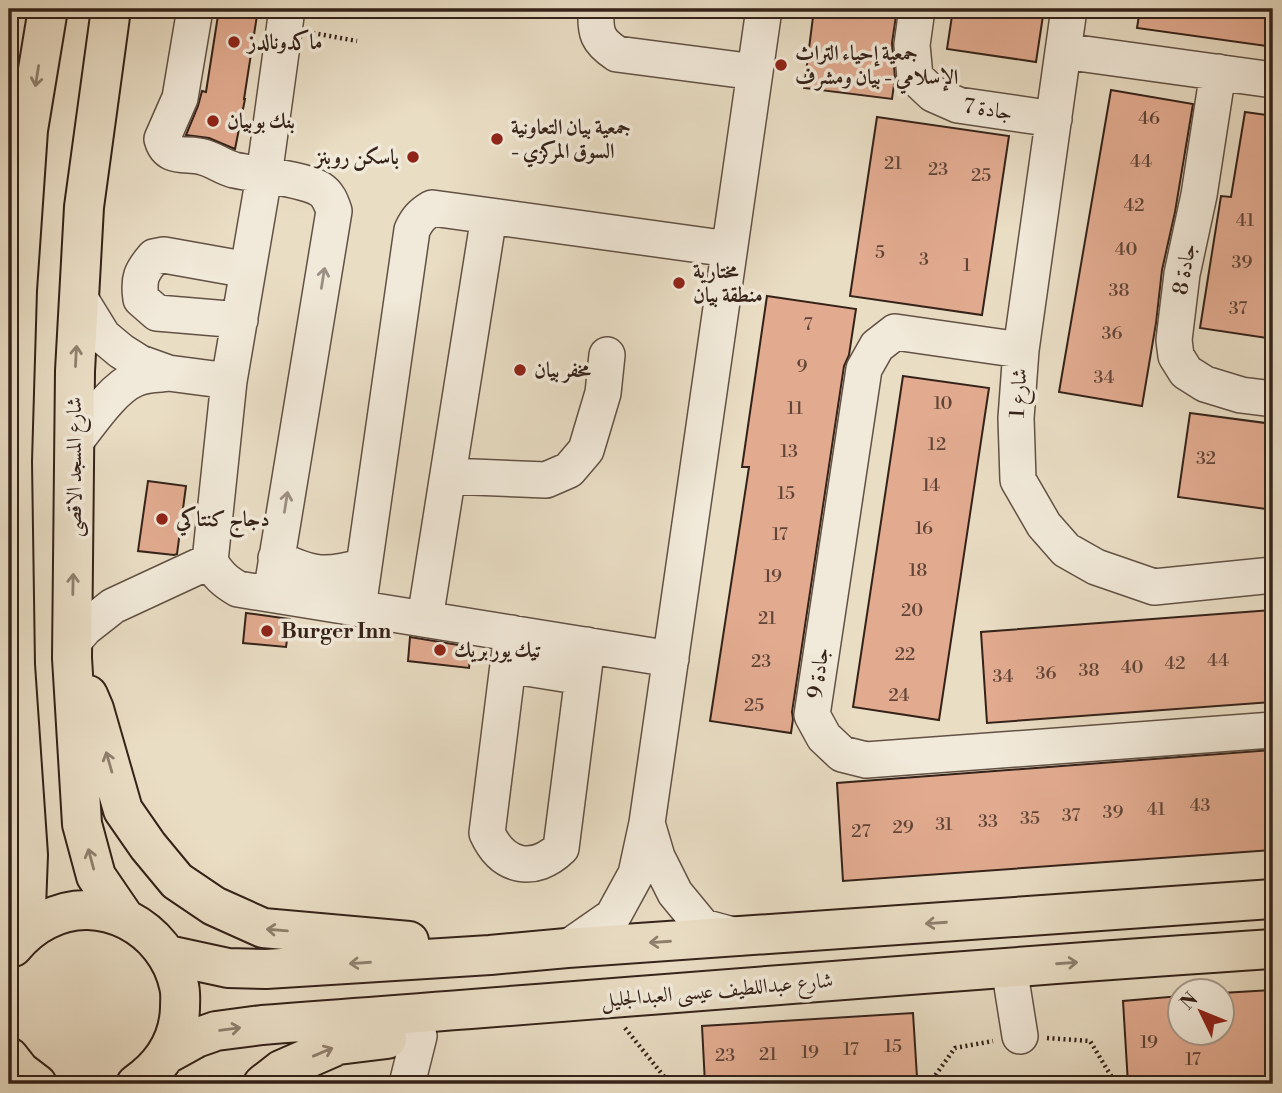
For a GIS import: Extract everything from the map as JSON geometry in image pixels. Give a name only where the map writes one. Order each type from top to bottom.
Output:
[{"type":"main road","points":[[17,942],[28,855],[15,666],[10,468],[15,224],[27,130],[48,9]]},
{"type":"main road","name":"شارع المسجد الاقصى","points":[[115,12],[84,207],[75,370],[72,650],[82,824],[96,876],[124,917]]},
{"type":"main road","points":[[72,650],[94,709],[123,810],[177,881],[214,906],[263,928],[423,942],[490,955]]},
{"type":"main road","points":[[167,955],[228,968],[266,970],[1273,899]]},
{"type":"main road","points":[[17,942],[47,919],[72,911],[99,910],[124,917],[156,940],[167,955],[180,987],[180,1022],[167,1054],[151,1073],[136,1084]]},
{"type":"main road","points":[[1009,967],[1012,951],[1023,941],[1230,924],[1273,913]]},
{"type":"main road","points":[[747,988],[760,978],[789,965],[963,955],[979,940],[976,921]]},
{"type":"main road","name":"شارع عبداللطيف عيسى العبدالجليل","points":[[167,1054],[196,1038],[216,1031],[262,1025],[1273,949]]},
{"type":"main road","points":[[263,1084],[281,1070],[338,1045],[501,1028],[602,1000]]},
{"type":"street","points":[[597,9],[597,37],[617,54],[755,72]]},
{"type":"street","points":[[568,948],[612,916],[636,874],[647,823],[764,9]]},
{"type":"street","name":"جادة 7","points":[[917,9],[912,46],[915,77],[933,94],[958,105],[1054,118]]},
{"type":"street","name":"شارع 1","points":[[1069,9],[1021,350],[1016,418],[1018,480],[1044,525],[1066,550],[1096,567],[1154,587],[1273,575]]},
{"type":"street","points":[[194,15],[180,98],[164,134],[163,144],[171,152],[205,157],[229,169],[304,183],[320,189],[330,198],[334,211],[271,594]]},
{"type":"street","points":[[286,19],[264,176],[229,381],[210,561],[216,573],[238,589],[425,619],[510,649],[585,661],[671,659]]},
{"type":"street","points":[[1063,51],[1273,80]]},
{"type":"street","name":"جادة 8","points":[[1218,72],[1199,195],[1181,285],[1174,340],[1176,356],[1186,372],[1205,384],[1241,396],[1273,399]]},
{"type":"street","points":[[358,608],[412,230],[422,214],[432,208],[729,249]]},
{"type":"street","points":[[425,619],[489,216]]},
{"type":"street","points":[[240,320],[157,313],[141,299],[139,286],[142,270],[153,257],[164,255],[248,270]]},
{"type":"street","points":[[79,297],[103,336],[140,363],[168,373],[229,381]]},
{"type":"street","name":"جادة 9","points":[[1021,350],[895,332],[877,346],[864,369],[812,715],[824,737],[842,754],[866,760],[1273,730]]},
{"type":"street","points":[[448,476],[546,480],[569,470],[586,450],[603,393],[607,355]]},
{"type":"street","points":[[75,442],[104,405],[127,383],[138,377],[168,373]]},
{"type":"street","points":[[276,558],[299,569],[317,573],[338,574],[364,566]]},
{"type":"street","points":[[72,650],[85,628],[113,606],[210,561]]},
{"type":"street","points":[[510,649],[487,833],[499,853],[520,863],[542,862],[561,848],[585,661]]},
{"type":"street","points":[[647,823],[657,856],[676,893],[703,928],[741,937]]},
{"type":"street","points":[[1009,967],[1020,1035]]},
{"type":"street","points":[[407,1084],[419,1036]]},
{"type":"path","points":[[286,19],[357,41]]},
{"type":"path","points":[[602,1000],[670,1084]]},
{"type":"path","points":[[929,1084],[955,1048],[1020,1035],[1090,1041],[1116,1084]]},
{"type":"building","points":[[219,9],[258,9],[235,149],[209,138],[186,135],[202,91],[206,92]]},
{"type":"building","points":[[814,9],[897,9],[892,43],[895,78],[892,99],[804,88]]},
{"type":"building","points":[[953,9],[1044,9],[1036,62],[947,49]]},
{"type":"building","points":[[1140,9],[1273,9],[1273,47],[1137,28]]},
{"type":"building","points":[[1111,90],[1193,104],[1175,212],[1162,270],[1142,406],[1059,392]]},
{"type":"building","points":[[1245,112],[1273,116],[1273,339],[1200,328],[1221,196],[1231,197]]},
{"type":"building","points":[[877,117],[1009,136],[982,315],[850,296]]},
{"type":"building","points":[[767,296],[856,309],[849,355],[844,366],[791,733],[710,721],[749,467],[742,467]]},
{"type":"building","points":[[903,376],[989,388],[939,720],[853,707]]},
{"type":"building","points":[[1190,413],[1273,424],[1273,510],[1178,497]]},
{"type":"building","name":"دجاج كنتاكي","points":[[148,481],[186,486],[177,554],[138,551]]},
{"type":"building","points":[[1273,610],[1273,702],[987,723],[981,632]]},
{"type":"building","name":"Burger Inn","points":[[246,613],[290,619],[286,647],[243,643]]},
{"type":"building","name":"تيك يور بريك","points":[[410,637],[471,647],[469,668],[408,661]]},
{"type":"building","points":[[1273,750],[1273,850],[843,881],[837,783]]},
{"type":"building","points":[[1273,990],[1273,1082],[1128,1084],[1123,1001],[1166,997],[1166,1048],[1236,1048],[1236,992]]},
{"type":"building","points":[[913,1013],[917,1077],[807,1084],[705,1084],[702,1026]]},
{"type":"place","name":"ماكدونالدز","points":[[234,42]]},
{"type":"place","name":"جمعية إحياء التراث الإسلامي - بيان ومشرف","points":[[781,65]]},
{"type":"place","name":"بنك بوبيان","points":[[213,121]]},
{"type":"place","name":"جمعية بيان التعاونية - السوق المركزي","points":[[497,139]]},
{"type":"place","name":"باسكن روبنز","points":[[413,157]]},
{"type":"place","name":"مختارية منطقة بيان","points":[[679,283]]},
{"type":"place","name":"مخفر بيان","points":[[520,370]]},
{"type":"place","name":"دجاج كنتاكي","points":[[162,519]]},
{"type":"place","name":"Burger Inn","points":[[267,631]]},
{"type":"place","name":"تيك يور بريك","points":[[440,650]]}]
